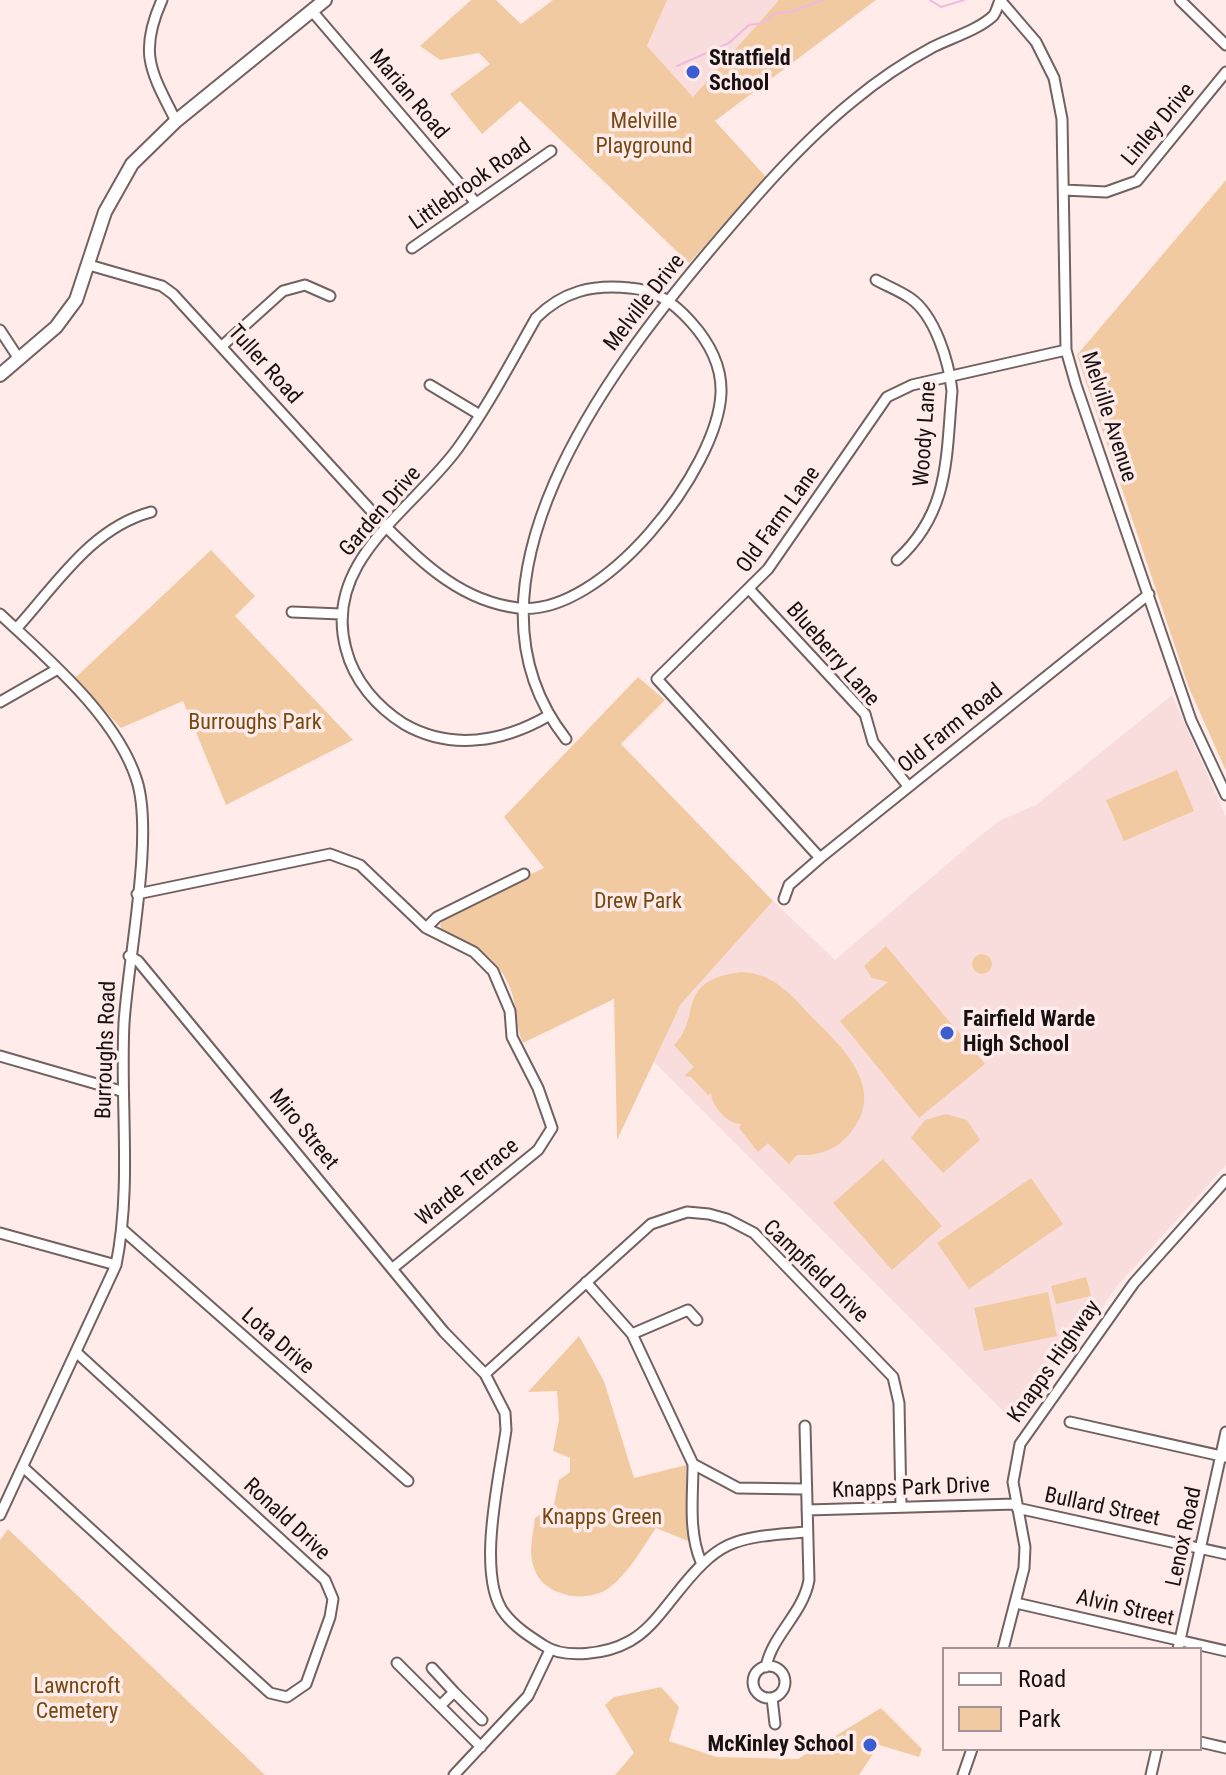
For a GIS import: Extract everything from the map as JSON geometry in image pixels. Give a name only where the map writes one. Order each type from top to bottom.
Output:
[{"type":"main road","points":[[0,375],[56,327],[76,300],[105,212],[132,164],[176,121],[325,0]]},
{"type":"street","points":[[162,0],[149,28],[147,57],[176,121]]},
{"type":"street","name":"Melville Avenue","points":[[1000,0],[1036,42],[1054,78],[1062,119],[1066,350],[1191,720],[1226,795]]},
{"type":"street","name":"Melville Drive","points":[[566,739],[548,716],[528,665],[522,609],[540,518],[569,448],[613,375],[668,300],[784,166],[852,101],[914,58],[994,16],[1000,0]]},
{"type":"street","points":[[1180,0],[1226,45]]},
{"type":"street","name":"Marian Road","points":[[312,11],[476,203]]},
{"type":"street","name":"Linley Drive","points":[[1064,190],[1106,192],[1137,181],[1226,72]]},
{"type":"street","name":"Littlebrook Road","points":[[412,248],[551,151]]},
{"type":"street","name":"Tuller Road","points":[[89,265],[162,286],[186,306],[387,528],[452,587],[493,603],[522,609]]},
{"type":"street","name":"Woody Lane","points":[[876,280],[912,299],[927,315],[950,375],[945,469],[939,504],[914,545],[897,560]]},
{"type":"street","points":[[222,346],[283,291],[305,285],[330,296]]},
{"type":"street","name":"Garden Drive","points":[[548,716],[495,738],[454,742],[427,735],[403,723],[364,688],[349,663],[341,614],[348,579],[363,553],[440,471],[480,415],[536,318],[557,300],[578,290],[606,286],[639,289],[668,300]]},
{"type":"street","points":[[522,609],[558,603],[583,592],[603,578],[681,494],[699,459],[719,407],[719,373],[709,342],[668,300]]},
{"type":"street","points":[[0,330],[19,359]]},
{"type":"street","name":"Old Farm Lane","points":[[820,858],[657,679],[750,590],[887,397],[912,385],[950,375],[1066,350]]},
{"type":"street","points":[[430,385],[480,415]]},
{"type":"street","points":[[16,629],[67,567],[128,518],[151,512]]},
{"type":"street","name":"Blueberry Lane","points":[[750,590],[865,714],[873,742],[908,786]]},
{"type":"street","name":"Old Farm Road","points":[[784,899],[789,885],[820,858],[1149,594]]},
{"type":"street","points":[[292,612],[341,614]]},
{"type":"street","name":"Burroughs Road","points":[[0,614],[107,723],[126,753],[138,783],[142,822],[129,956],[121,1091],[123,1230],[116,1265],[0,1515]]},
{"type":"street","points":[[0,702],[56,670]]},
{"type":"street","name":"Warde Terrace","points":[[137,894],[330,854],[360,865],[426,928],[474,952],[493,971],[510,1011],[512,1037],[538,1088],[552,1128],[538,1150],[393,1268]]},
{"type":"street","points":[[426,928],[437,917],[524,874]]},
{"type":"street","name":"Miro Street","points":[[129,956],[138,961],[208,1043],[444,1332],[485,1374],[505,1413],[490,1563],[493,1588],[503,1612],[550,1650]]},
{"type":"street","points":[[0,1056],[121,1091]]},
{"type":"street","name":"Knapps Highway","points":[[1004,1647],[1016,1603],[1025,1547],[1016,1506],[1016,1461],[1030,1425],[1134,1283],[1226,1180]]},
{"type":"street","name":"Campfield Drive","points":[[485,1374],[651,1224],[668,1216],[709,1214],[727,1219],[754,1233],[893,1377],[899,1403],[901,1506]]},
{"type":"street","name":"Lota Drive","points":[[123,1230],[408,1481]]},
{"type":"street","points":[[0,1233],[116,1265]]},
{"type":"street","points":[[586,1282],[632,1334],[693,1464],[694,1546],[701,1562]]},
{"type":"street","points":[[632,1334],[688,1310],[697,1320]]},
{"type":"street","name":"Ronald Drive","points":[[23,1467],[270,1693],[287,1697],[306,1684],[330,1617],[333,1599],[325,1580],[76,1352]]},
{"type":"street","points":[[1070,1422],[1224,1457]]},
{"type":"street","points":[[772,1698],[758,1693],[754,1684],[756,1674],[766,1667],[769,1656],[806,1598],[809,1580],[804,1489],[805,1426]]},
{"type":"street","name":"Lenox Road","points":[[1179,1644],[1224,1457],[1226,1432]]},
{"type":"street","points":[[693,1464],[738,1488],[804,1489]]},
{"type":"street","name":"Knapps Park Drive","points":[[807,1510],[1016,1506]]},
{"type":"street","name":"Bullard Street","points":[[1016,1506],[1226,1554]]},
{"type":"street","points":[[454,1775],[528,1696],[550,1650],[590,1653],[632,1640],[658,1617],[701,1562],[750,1536],[806,1532]]},
{"type":"street","name":"Alvin Street","points":[[1016,1603],[1199,1647]]},
{"type":"street","name":"Alvin Street","points":[[1202,1647],[1226,1651]]},
{"type":"street","points":[[397,1663],[481,1747]]},
{"type":"street","points":[[766,1667],[781,1671],[785,1681],[783,1691],[772,1698]]},
{"type":"street","points":[[432,1668],[482,1720]]},
{"type":"street","points":[[440,1706],[454,1692]]},
{"type":"street","points":[[772,1698],[775,1724]]},
{"type":"street","points":[[1202,1742],[1226,1748]]},
{"type":"street","points":[[963,1775],[971,1751]]},
{"type":"street","points":[[1151,1775],[1157,1751]]},
{"type":"shaded area","name":"Stratfield School","points":[[667,0],[779,0],[693,97],[647,46]]},
{"type":"shaded area","name":"Fairfield Warde High School","points":[[1172,695],[1226,817],[1226,1165],[1118,1285],[1018,1426],[654,1062],[681,1004],[773,901],[835,960],[980,836],[1001,820],[1036,805]]},
{"type":"green space","name":"Melville Playground","points":[[471,0],[496,0],[521,24],[553,0],[667,0],[647,46],[693,97],[779,0],[876,0],[715,121],[766,177],[689,263],[520,101],[482,134],[450,94],[490,64],[479,53],[440,60],[420,46]]},
{"type":"green space","points":[[1226,180],[1226,771],[1189,688],[1077,355]]},
{"type":"green space","name":"Burroughs Park","points":[[211,550],[255,596],[235,616],[353,740],[226,805],[183,701],[121,728],[75,678]]},
{"type":"green space","name":"Drew Park","points":[[638,677],[665,700],[621,744],[773,901],[681,1004],[617,1140],[614,999],[523,1043],[512,992],[499,968],[469,943],[443,932],[440,925],[447,914],[544,868],[504,817]]},
{"type":"green space","points":[[1177,770],[1194,811],[1124,841],[1106,800]]},
{"type":"green space","points":[[886,946],[985,1064],[919,1118],[840,1021],[888,982],[872,978],[864,966]]},
{"type":"green space","points":[[982,954],[989,957],[992,964],[989,971],[982,974],[975,971],[972,964],[975,957]]},
{"type":"green space","points":[[741,972],[763,976],[789,993],[836,1041],[856,1069],[864,1100],[861,1116],[846,1138],[834,1147],[821,1153],[797,1155],[789,1164],[768,1143],[758,1152],[739,1128],[741,1124],[726,1118],[718,1109],[711,1093],[708,1095],[691,1077],[684,1076],[694,1067],[674,1045],[687,1023],[693,1001],[706,983]]},
{"type":"green space","points":[[946,1114],[967,1120],[980,1140],[943,1173],[911,1138],[925,1120]]},
{"type":"green space","points":[[883,1159],[942,1226],[892,1270],[833,1203]]},
{"type":"green space","points":[[1031,1178],[1063,1224],[969,1289],[937,1243]]},
{"type":"green space","points":[[1086,1277],[1091,1296],[1056,1304],[1051,1286]]},
{"type":"green space","points":[[1048,1292],[1057,1336],[984,1351],[974,1308]]},
{"type":"green space","name":"Knapps Green","points":[[579,1336],[604,1381],[634,1478],[686,1465],[688,1541],[656,1528],[623,1575],[609,1588],[589,1596],[567,1595],[546,1586],[534,1568],[531,1556],[535,1518],[554,1504],[559,1480],[570,1472],[570,1458],[553,1451],[559,1420],[557,1391],[528,1392]]},
{"type":"green space","name":"Lawncroft Cemetery","points":[[8,1529],[265,1775],[0,1775],[0,1540]]},
{"type":"green space","name":"McKinley School","points":[[661,1687],[679,1707],[669,1741],[717,1757],[798,1759],[881,1708],[922,1749],[919,1757],[879,1745],[859,1775],[615,1775],[634,1753],[605,1705],[614,1697]]},
{"type":"waterway","points":[[677,66],[729,43],[749,25],[763,23],[775,13],[791,12],[823,0]]},
{"type":"waterway","points":[[930,0],[941,7],[964,0]]},
{"type":"place","name":"Stratfield School","points":[[693,72]]},
{"type":"place","name":"Fairfield Warde High School","points":[[947,1033]]},
{"type":"place","name":"McKinley School","points":[[870,1745]]}]
